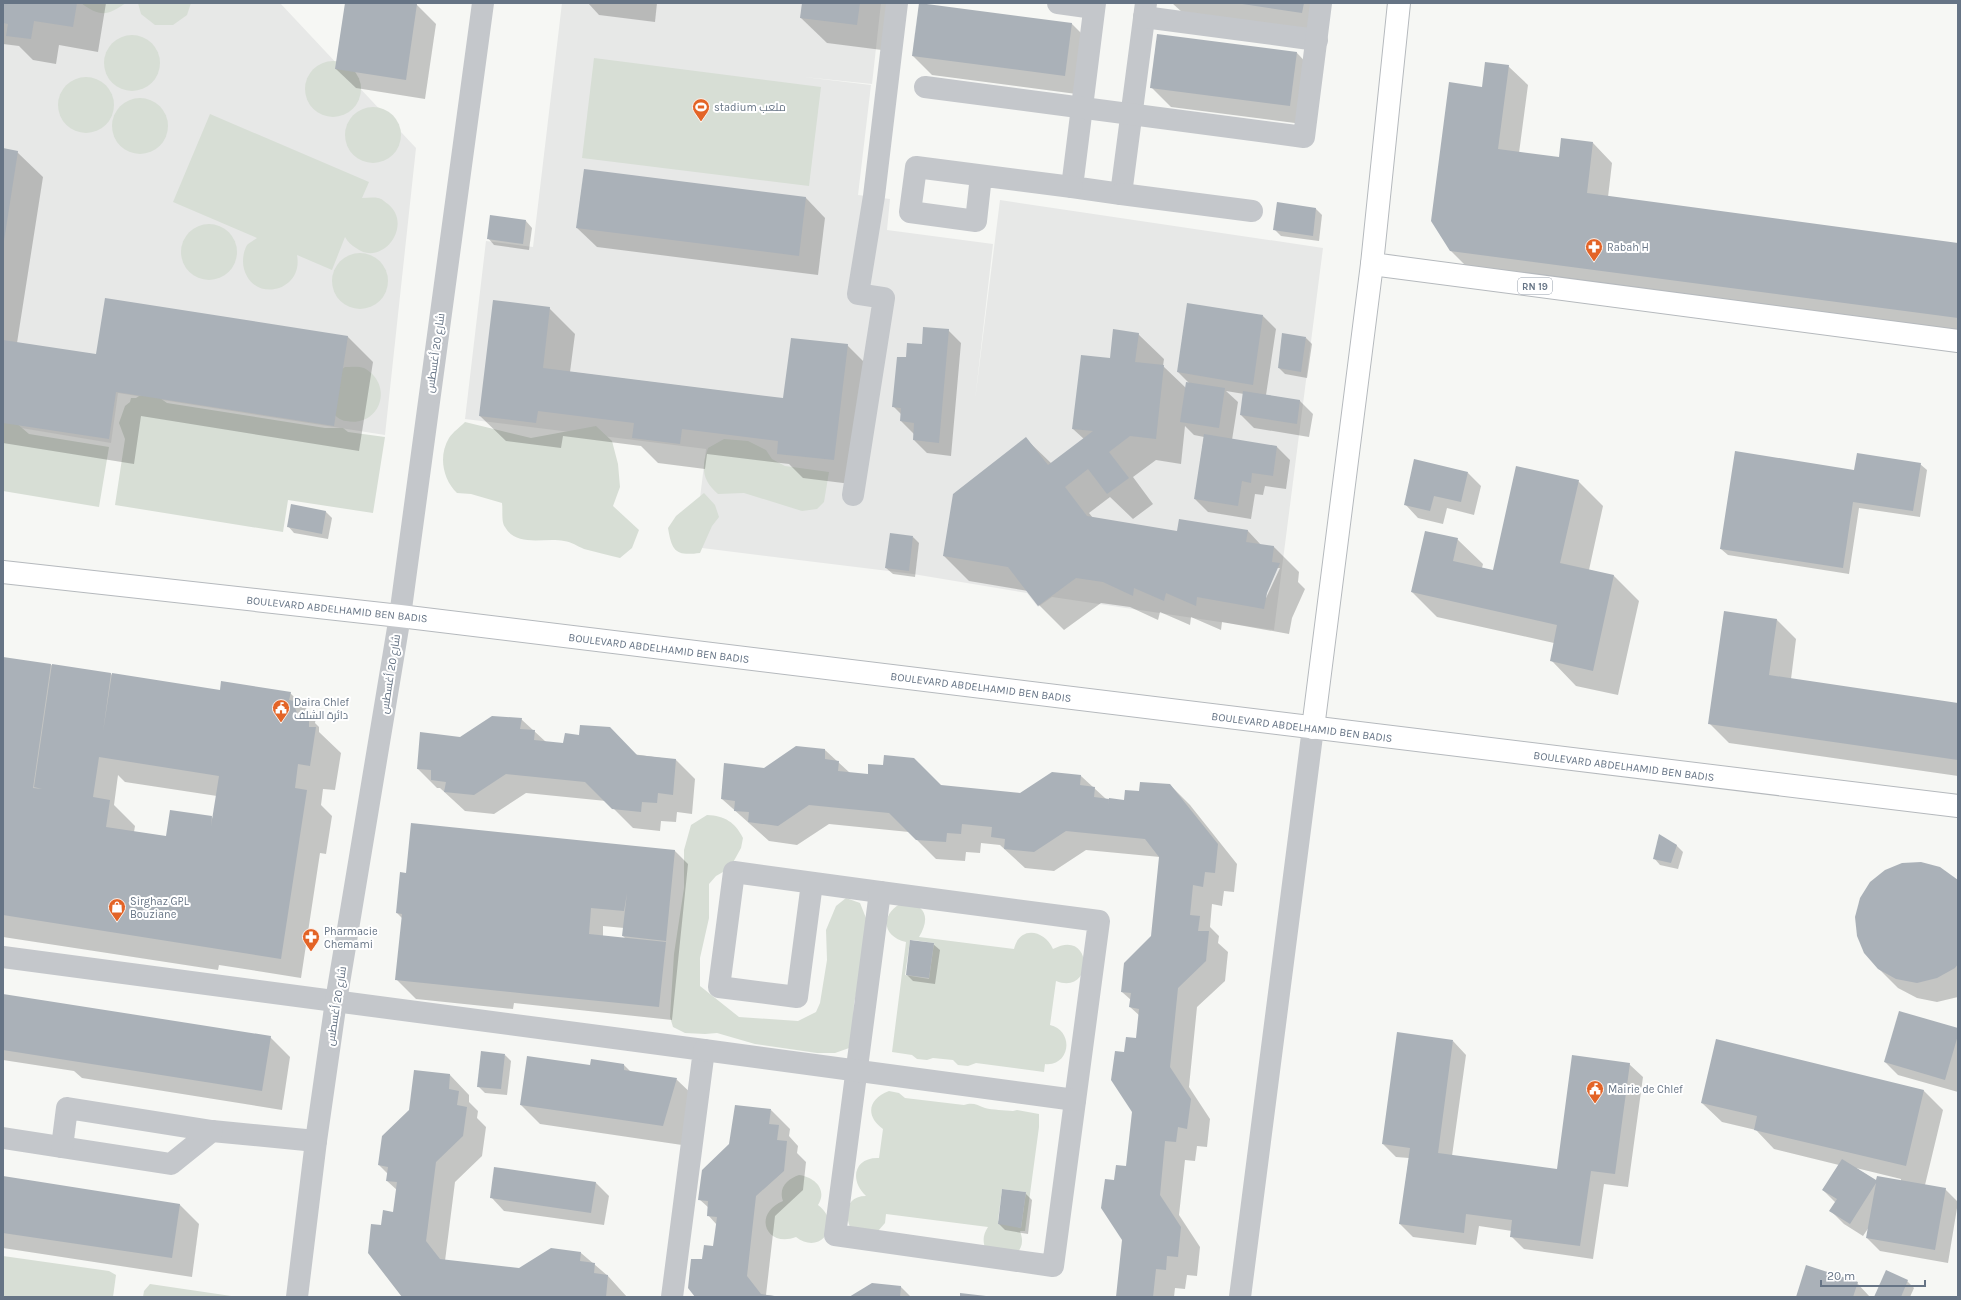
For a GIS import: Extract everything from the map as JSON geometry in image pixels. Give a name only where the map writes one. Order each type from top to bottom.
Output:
[{"type":"main road","points":[[1312,728],[1372,264],[1399,3]]},
{"type":"main road","name":"RN 19","points":[[1372,264],[1958,341]]},
{"type":"main road","name":"BOULEVARD ABDELHAMID BEN BADIS","points":[[3,572],[400,616],[1958,806]]},
{"type":"street","name":"شارع 20 أغسطس","points":[[298,1297],[316,1141],[336,1001],[400,616],[483,3]]},
{"type":"street","points":[[853,495],[884,298],[858,294],[874,196],[897,3]]},
{"type":"street","points":[[1058,3],[1095,5],[1072,187]]},
{"type":"street","points":[[925,87],[1304,136],[1321,3]]},
{"type":"street","points":[[1121,194],[1145,10],[1317,40]]},
{"type":"street","points":[[981,176],[1252,211]]},
{"type":"street","points":[[1240,1297],[1312,728]]},
{"type":"street","points":[[812,883],[797,997],[719,987],[734,872],[1098,921],[1053,1266],[834,1236],[880,892]]},
{"type":"street","points":[[3,957],[1075,1100]]},
{"type":"street","points":[[672,1297],[704,1050]]},
{"type":"street","points":[[62,1147],[67,1108],[212,1131],[316,1141]]},
{"type":"street","points":[[3,1138],[171,1164],[212,1131]]},
{"type":"shaded area","points":[[3,3],[280,3],[416,148],[385,435],[118,393],[111,443],[3,425]]},
{"type":"shaded area","points":[[81,3],[126,3],[114,10],[99,13]]},
{"type":"shaded area","points":[[138,3],[191,3],[187,15],[173,25],[155,25],[141,14]]},
{"type":"shaded area","points":[[562,3],[881,3],[872,84],[804,77],[871,85],[858,195],[890,199],[887,230],[993,244],[975,400],[1000,200],[1323,248],[1274,630],[1052,597],[1038,607],[1027,593],[913,574],[694,547],[706,449],[465,419],[486,241],[533,247]]},
{"type":"shaded area","points":[[132,35],[143,37],[152,43],[158,52],[160,63],[158,74],[152,83],[143,89],[132,91],[121,89],[112,83],[106,74],[104,63],[106,52],[112,43],[121,37]]},
{"type":"shaded area","name":"stadium ملعب","points":[[594,58],[821,87],[809,186],[582,158]]},
{"type":"shaded area","points":[[333,61],[344,63],[353,69],[359,78],[361,89],[359,100],[353,109],[344,115],[333,117],[322,115],[313,109],[307,100],[305,89],[307,78],[313,69],[322,63]]},
{"type":"shaded area","points":[[86,77],[101,82],[109,90],[114,105],[109,120],[101,128],[86,133],[71,128],[63,120],[58,105],[63,90],[71,82]]},
{"type":"shaded area","points":[[140,98],[151,101],[160,106],[165,115],[168,126],[165,137],[160,146],[151,151],[140,154],[129,151],[120,146],[115,137],[112,126],[115,115],[120,106],[129,101]]},
{"type":"shaded area","points":[[373,107],[384,109],[393,115],[399,124],[401,135],[399,146],[393,155],[384,161],[373,163],[362,161],[353,155],[347,146],[345,135],[347,124],[353,115],[362,109]]},
{"type":"shaded area","points":[[210,114],[369,182],[362,198],[380,199],[388,204],[395,213],[398,223],[392,241],[376,253],[366,253],[353,246],[345,237],[332,270],[297,255],[297,267],[293,277],[286,284],[277,289],[257,287],[249,280],[243,266],[243,260],[247,245],[257,238],[173,202]]},
{"type":"shaded area","points":[[209,224],[224,229],[232,237],[237,252],[232,267],[224,275],[209,280],[194,275],[186,267],[181,252],[186,237],[194,229]]},
{"type":"shaded area","points":[[360,253],[375,258],[383,266],[388,281],[383,296],[375,304],[360,309],[345,304],[337,296],[332,281],[337,266],[345,258]]},
{"type":"shaded area","points":[[345,367],[364,368],[374,375],[379,384],[381,394],[379,404],[375,412],[368,418],[358,421],[344,421],[339,419],[330,411],[330,378]]},
{"type":"shaded area","points":[[139,396],[157,396],[167,403],[325,428],[343,428],[348,432],[385,437],[373,513],[288,500],[283,532],[115,505],[125,439],[119,423],[125,406],[130,402],[131,398],[136,398]]},
{"type":"shaded area","points":[[3,422],[15,422],[29,434],[109,447],[99,507],[3,491]]},
{"type":"shaded area","points":[[465,422],[531,438],[596,426],[612,441],[618,464],[620,487],[613,506],[639,530],[632,548],[620,558],[584,549],[572,543],[557,540],[524,540],[510,533],[503,522],[502,503],[471,494],[457,493],[452,488],[445,475],[443,460],[446,445],[449,438]]},
{"type":"shaded area","points":[[724,439],[748,441],[766,450],[772,459],[785,466],[829,472],[824,502],[817,509],[802,511],[744,493],[718,494],[706,479],[704,473],[704,462],[708,448]]},
{"type":"shaded area","points":[[704,493],[715,505],[719,517],[712,526],[700,553],[680,553],[676,551],[671,542],[668,528],[676,516]]},
{"type":"shaded area","points":[[707,815],[724,818],[729,821],[737,828],[743,838],[741,848],[730,868],[716,876],[709,884],[709,918],[700,958],[700,986],[739,1017],[798,1021],[816,1012],[820,1003],[827,960],[826,930],[836,906],[846,898],[860,903],[868,923],[859,982],[854,1003],[852,1047],[835,1053],[817,1053],[755,1044],[717,1033],[685,1033],[673,1027],[670,1017],[674,954],[684,888],[684,850],[691,825]]},
{"type":"shaded area","points":[[904,902],[918,906],[922,910],[925,924],[919,937],[1014,949],[1021,936],[1032,933],[1044,937],[1053,949],[1066,945],[1076,947],[1082,953],[1084,962],[1083,972],[1078,979],[1069,983],[1056,981],[1050,1025],[1058,1029],[1063,1034],[1066,1041],[1064,1055],[1060,1060],[1045,1064],[1044,1072],[976,1063],[968,1066],[958,1065],[953,1060],[933,1058],[927,1060],[917,1059],[912,1055],[892,1052],[906,942],[891,935],[888,929],[888,917],[896,906]],"holes":[[[913,940],[934,943],[929,979],[905,975],[910,941]]]},
{"type":"shaded area","points":[[889,1091],[899,1093],[905,1098],[964,1105],[972,1104],[988,1109],[1017,1110],[1039,1114],[1039,1127],[1025,1231],[1020,1231],[1022,1245],[1015,1256],[986,1252],[984,1239],[988,1227],[886,1214],[885,1223],[878,1231],[850,1227],[847,1211],[851,1202],[860,1197],[866,1196],[857,1183],[856,1177],[859,1165],[864,1161],[879,1158],[883,1129],[873,1119],[871,1108],[873,1103],[882,1094]],"holes":[[[1002,1189],[1026,1192],[1021,1228],[998,1221]]]},
{"type":"shaded area","points":[[799,1175],[810,1178],[818,1185],[821,1199],[818,1205],[826,1213],[829,1221],[829,1229],[826,1236],[813,1243],[805,1242],[796,1237],[786,1239],[777,1238],[771,1234],[767,1228],[766,1221],[768,1214],[773,1207],[783,1201],[782,1192],[785,1184]]},
{"type":"shaded area","points":[[3,1256],[109,1271],[116,1275],[113,1297],[3,1297]]},
{"type":"shaded area","points":[[150,1284],[238,1297],[143,1297],[144,1291]]},
{"type":"building","points":[[3,3],[77,3],[73,27],[34,21],[31,39],[6,36],[8,24],[3,23]]},
{"type":"building","points":[[345,3],[417,4],[406,80],[335,69]]},
{"type":"building","points":[[802,3],[860,3],[857,25],[800,18]]},
{"type":"building","points":[[919,3],[1072,23],[1065,76],[912,56]]},
{"type":"building","points":[[1236,3],[1304,3],[1302,13]]},
{"type":"building","points":[[1157,34],[1297,52],[1290,106],[1150,88]]},
{"type":"building","points":[[1485,62],[1509,65],[1498,149],[1559,157],[1561,138],[1593,142],[1587,193],[1958,243],[1958,318],[1450,251],[1431,221],[1449,82],[1482,87]]},
{"type":"building","points":[[3,148],[18,151],[4,241],[3,241]]},
{"type":"building","points":[[584,169],[806,197],[799,256],[576,228]]},
{"type":"building","points":[[1277,202],[1316,208],[1313,236],[1273,230]]},
{"type":"building","points":[[490,215],[526,220],[523,244],[487,239]]},
{"type":"building","points":[[105,298],[348,336],[334,426],[116,392],[109,439],[3,423],[3,340],[96,354]]},
{"type":"building","points":[[493,300],[550,307],[543,368],[783,398],[791,338],[848,344],[834,460],[777,454],[778,441],[682,429],[680,444],[632,438],[634,423],[538,411],[536,423],[479,416]]},
{"type":"building","points":[[1187,303],[1263,315],[1253,385],[1177,372]]},
{"type":"building","points":[[923,327],[949,329],[939,443],[913,440],[914,423],[900,421],[901,408],[892,407],[897,357],[906,357],[907,343],[922,344]]},
{"type":"building","points":[[1113,329],[1139,333],[1135,362],[1164,365],[1156,439],[1130,436],[1109,452],[1129,478],[1107,494],[1088,469],[1065,487],[1087,516],[1177,531],[1179,519],[1248,530],[1246,542],[1274,546],[1272,562],[1280,563],[1267,593],[1264,609],[1197,597],[1196,606],[1166,593],[1164,601],[1134,588],[1133,596],[1103,582],[1076,578],[1038,606],[1008,567],[943,556],[953,494],[1026,437],[1048,465],[1093,431],[1072,429],[1081,355],[1110,358]]},
{"type":"building","points":[[1282,333],[1306,337],[1301,372],[1278,368]]},
{"type":"building","points":[[1186,382],[1225,388],[1219,428],[1180,422]]},
{"type":"building","points":[[1243,391],[1300,400],[1297,424],[1240,415]]},
{"type":"building","points":[[1204,434],[1277,446],[1273,476],[1252,473],[1251,483],[1242,481],[1238,506],[1194,499]]},
{"type":"building","points":[[1735,451],[1854,470],[1857,453],[1921,463],[1913,511],[1853,502],[1843,568],[1720,549]]},
{"type":"building","points":[[1414,459],[1468,472],[1461,502],[1434,496],[1430,511],[1404,505]]},
{"type":"building","points":[[1516,466],[1579,480],[1560,563],[1614,575],[1593,671],[1550,661],[1557,625],[1411,592],[1425,531],[1458,538],[1453,561],[1493,570]]},
{"type":"building","points":[[291,504],[326,511],[322,534],[287,527]]},
{"type":"building","points":[[890,533],[913,536],[909,571],[885,568]]},
{"type":"building","points":[[1724,611],[1777,619],[1769,675],[1958,703],[1958,760],[1708,724]]},
{"type":"building","points":[[3,657],[51,664],[33,788],[42,789],[34,787],[52,664],[111,673],[103,732],[112,673],[220,690],[221,681],[291,692],[289,700],[294,701],[298,715],[309,721],[309,727],[316,727],[310,766],[298,764],[295,788],[307,790],[281,959],[3,915]],"holes":[[[99,757],[219,776],[211,826],[212,816],[170,810],[166,836],[106,827],[110,800],[93,797]]]},
{"type":"building","points":[[492,716],[522,718],[520,729],[535,730],[534,740],[563,743],[565,733],[579,735],[580,725],[610,727],[637,755],[676,759],[673,795],[658,793],[657,803],[642,802],[641,812],[612,809],[585,782],[506,774],[474,795],[444,792],[446,782],[431,780],[431,770],[417,769],[420,732],[460,737]]},
{"type":"building","points":[[796,746],[825,749],[825,759],[839,761],[838,771],[868,774],[868,764],[883,765],[884,755],[914,758],[941,785],[1020,793],[1052,772],[1081,775],[1080,785],[1095,787],[1094,797],[1124,800],[1125,790],[1139,791],[1140,782],[1170,784],[1218,844],[1215,873],[1205,872],[1203,887],[1193,885],[1190,915],[1200,916],[1198,931],[1209,931],[1206,961],[1178,988],[1170,1067],[1191,1099],[1187,1129],[1178,1127],[1176,1142],[1165,1141],[1160,1195],[1181,1227],[1178,1257],[1167,1256],[1166,1270],[1156,1269],[1153,1297],[1116,1297],[1122,1240],[1101,1208],[1105,1179],[1114,1180],[1116,1165],[1126,1166],[1132,1112],[1111,1080],[1115,1051],[1124,1052],[1126,1037],[1136,1038],[1139,1009],[1129,1007],[1131,993],[1121,992],[1124,963],[1151,936],[1159,857],[1145,839],[1066,831],[1034,852],[1004,849],[1005,839],[991,837],[992,827],[962,824],[961,834],[947,833],[946,842],[916,840],[889,813],[809,805],[778,826],[748,822],[749,812],[734,811],[735,801],[721,799],[724,763],[764,768]]},
{"type":"building","points":[[411,823],[675,850],[666,941],[622,936],[627,893],[624,911],[591,908],[589,934],[666,942],[659,1007],[395,980],[402,914],[396,913],[400,872],[406,873]]},
{"type":"building","points":[[1659,834],[1677,845],[1671,863],[1653,859]]},
{"type":"building","points":[[1921,862],[1940,867],[1958,880],[1958,964],[1955,968],[1937,978],[1917,983],[1896,979],[1878,969],[1864,953],[1857,936],[1855,917],[1860,898],[1870,882],[1885,870],[1902,863]]},
{"type":"building","points":[[910,940],[934,943],[929,978],[906,975]]},
{"type":"building","points":[[3,994],[271,1036],[262,1091],[3,1050]]},
{"type":"building","points":[[1899,1011],[1958,1028],[1958,1035],[1945,1080],[1884,1062]]},
{"type":"building","name":"Mairie de Chlef","points":[[1397,1032],[1453,1040],[1438,1153],[1557,1169],[1572,1055],[1630,1063],[1615,1174],[1591,1171],[1580,1246],[1510,1237],[1512,1220],[1466,1214],[1464,1233],[1399,1224],[1410,1148],[1382,1144]]},
{"type":"building","points":[[1716,1039],[1924,1090],[1906,1166],[1754,1130],[1757,1116],[1701,1103]]},
{"type":"building","points":[[481,1051],[505,1054],[501,1089],[477,1087]]},
{"type":"building","points":[[527,1056],[590,1065],[591,1059],[624,1064],[624,1070],[677,1078],[663,1126],[520,1105]]},
{"type":"building","points":[[414,1070],[450,1074],[449,1089],[459,1091],[457,1105],[467,1107],[463,1136],[436,1162],[426,1241],[440,1259],[519,1268],[551,1248],[581,1252],[580,1261],[595,1263],[594,1273],[608,1275],[606,1297],[402,1297],[368,1253],[371,1224],[381,1225],[383,1210],[393,1212],[397,1182],[386,1181],[388,1167],[378,1165],[382,1136],[409,1110]]},
{"type":"building","points":[[735,1105],[771,1109],[769,1124],[779,1125],[777,1140],[787,1141],[784,1171],[756,1196],[747,1276],[761,1294],[782,1297],[695,1297],[688,1288],[691,1259],[702,1259],[704,1245],[713,1246],[717,1217],[707,1216],[708,1201],[698,1200],[702,1170],[729,1144]]},
{"type":"building","points":[[1842,1159],[1876,1180],[1877,1176],[1946,1188],[1935,1250],[1866,1238],[1876,1183],[1850,1224],[1829,1211],[1837,1199],[1822,1190]]},
{"type":"building","points":[[494,1167],[596,1182],[591,1213],[490,1198]]},
{"type":"building","points":[[3,1176],[180,1204],[172,1258],[3,1233]]},
{"type":"building","points":[[1002,1189],[1026,1192],[1021,1228],[998,1224]]},
{"type":"building","points":[[1806,1265],[1858,1282],[1853,1297],[1796,1297]]},
{"type":"building","points":[[1886,1270],[1908,1280],[1901,1297],[1874,1297]]},
{"type":"building","points":[[872,1283],[901,1286],[900,1297],[849,1297]]},
{"type":"building","points":[[960,1293],[986,1296],[986,1297],[960,1297]]},
{"type":"place","name":"stadium ملعب","points":[[701,122]]},
{"type":"place","name":"Rabah H","points":[[1594,262]]},
{"type":"place","name":"Daira Chlef دائرة الشلف","points":[[281,723]]},
{"type":"place","name":"Sirghaz GPL Bouziane","points":[[117,922]]},
{"type":"place","name":"Pharmacie Chemami","points":[[311,952]]},
{"type":"place","name":"Mairie de Chlef","points":[[1595,1104]]}]
